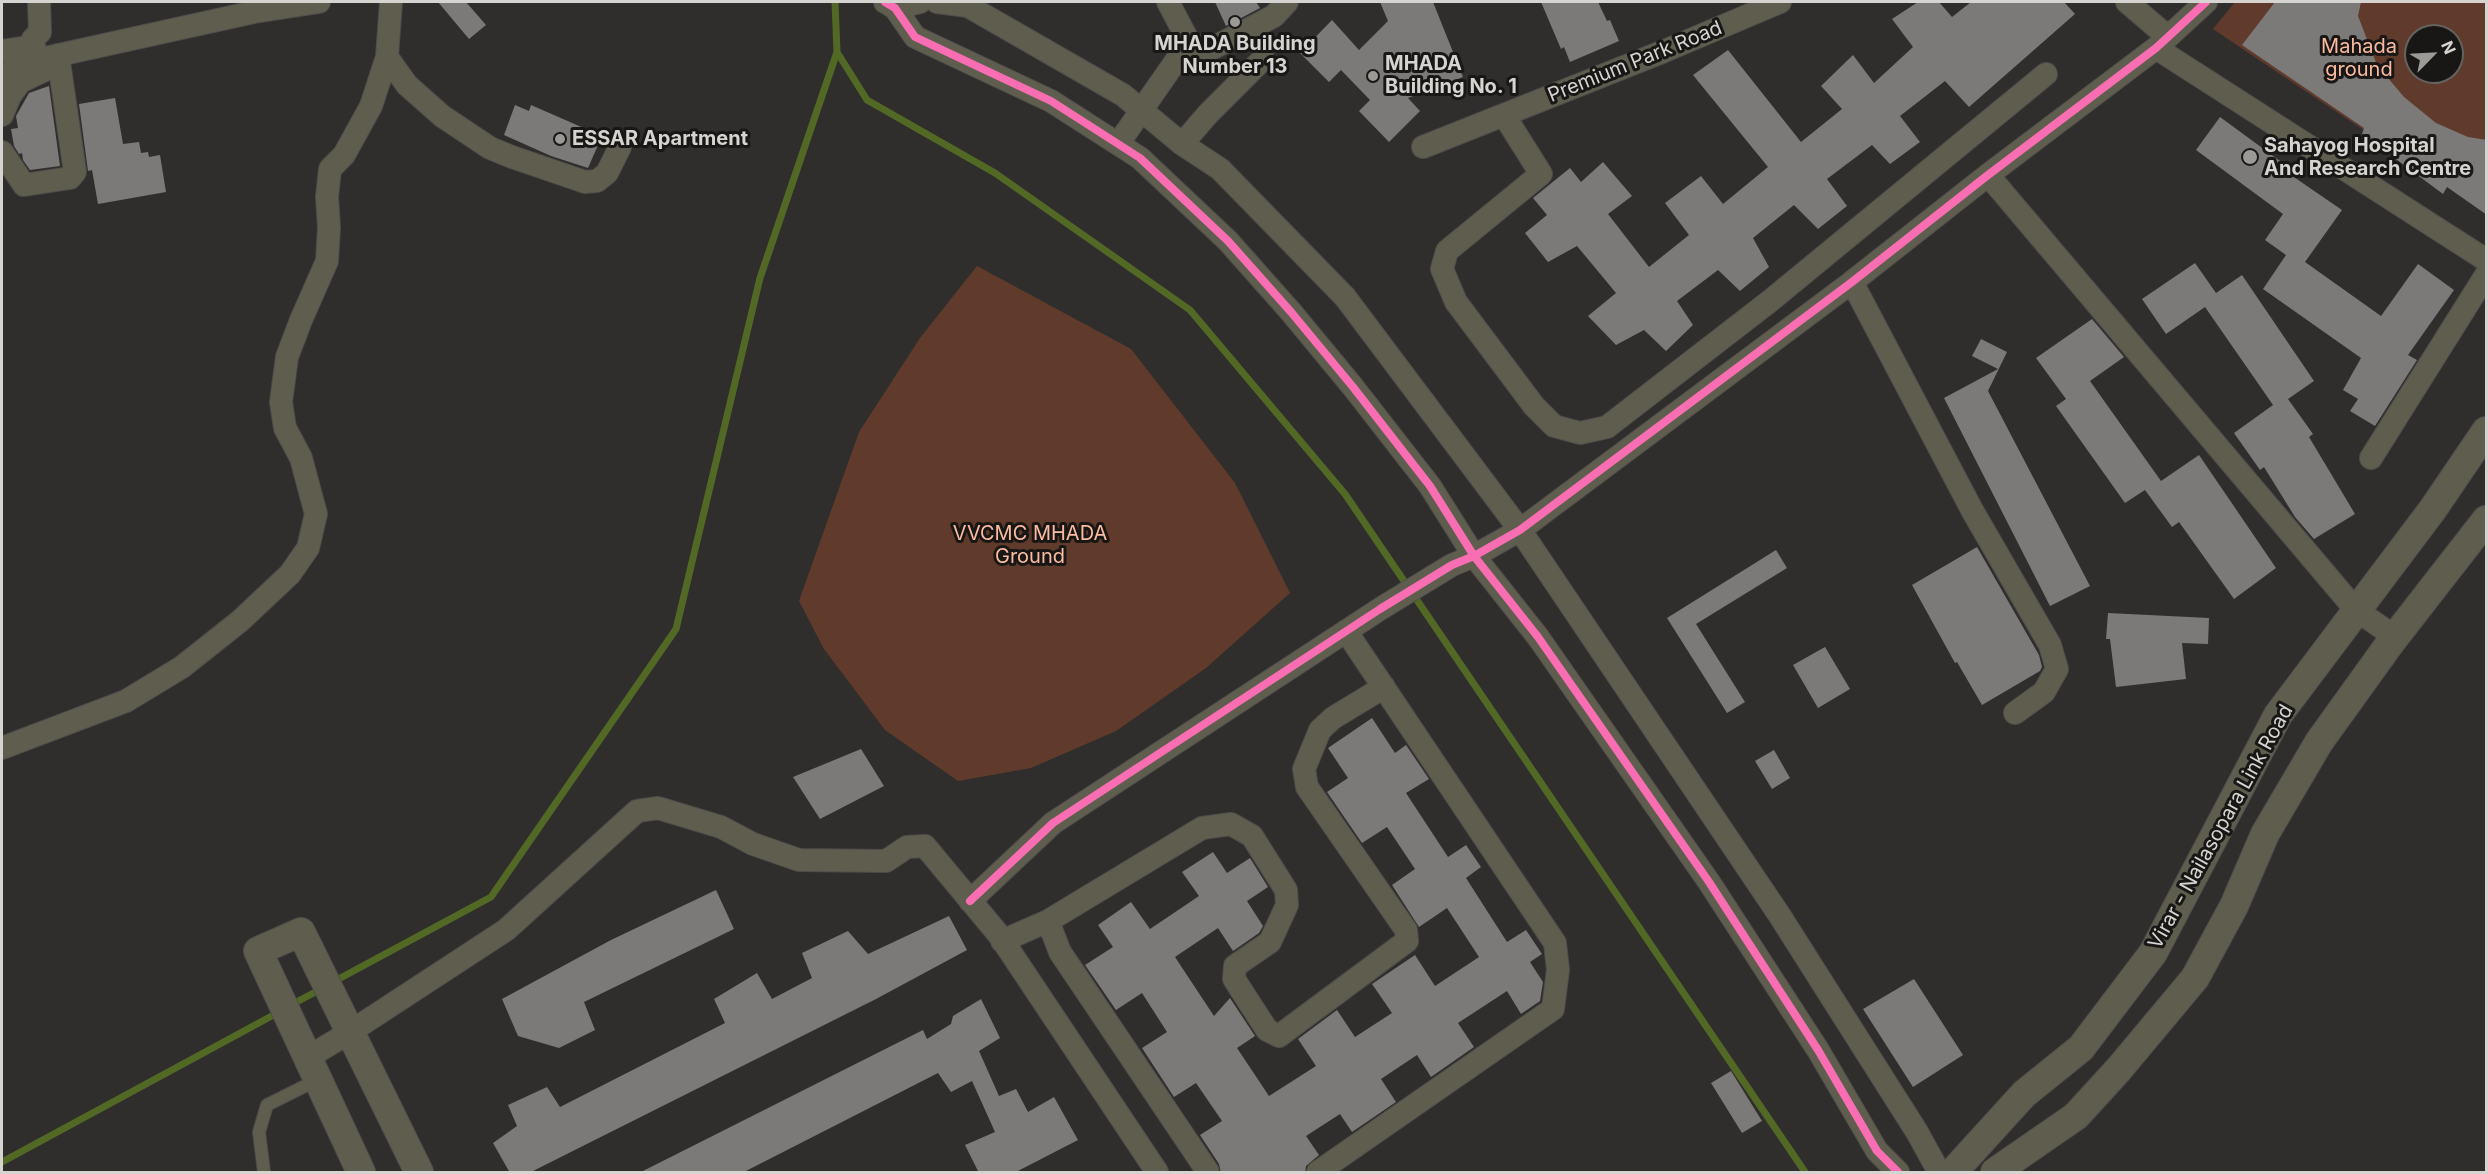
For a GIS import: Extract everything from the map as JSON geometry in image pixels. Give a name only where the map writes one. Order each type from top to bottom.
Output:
[{"type":"street","points":[[2,152],[24,185],[70,178],[75,172],[47,57],[33,39],[40,32],[39,2]]},
{"type":"street","points":[[3,75],[27,62],[47,57],[242,14],[319,2]]},
{"type":"street","points":[[2,748],[126,701],[182,667],[240,621],[290,574],[308,549],[316,514],[301,458],[285,428],[281,402],[287,357],[327,261],[329,227],[327,197],[330,169],[344,155],[370,106],[387,57],[391,2]]},
{"type":"street","points":[[890,5],[920,2]]},
{"type":"street","points":[[937,2],[969,4],[1123,95],[1182,144],[1220,169],[1345,297],[1520,530],[1780,916],[1917,1132],[1939,1173]]},
{"type":"street","points":[[1168,2],[1189,42],[1201,48],[1211,49],[1274,16],[1287,2]]},
{"type":"street","name":"Premium Park Road","points":[[1423,147],[1662,52],[1780,2]]},
{"type":"street","points":[[2127,2],[2162,43],[2487,260]]},
{"type":"street","points":[[970,901],[1053,823],[1380,609],[1452,565],[1520,530],[1852,282],[2162,43],[2206,2]]},
{"type":"street","points":[[890,5],[915,37],[1051,101],[1140,158],[1228,241],[1291,312],[1430,486],[1473,556],[1538,637],[1689,855],[1818,1050],[1877,1151],[1898,1173]]},
{"type":"street","points":[[1118,144],[1189,42]]},
{"type":"street","points":[[2,51],[47,57]]},
{"type":"street","points":[[2,115],[10,96],[20,82],[31,75],[47,57]]},
{"type":"street","points":[[387,57],[407,85],[442,116],[490,148],[512,157],[585,182],[597,181],[607,172],[620,147]]},
{"type":"street","points":[[1182,144],[1208,114],[1263,59]]},
{"type":"street","points":[[1504,115],[1541,174],[1447,251],[1442,269],[1456,302],[1534,406],[1554,426],[1580,433],[1607,427],[1770,301],[2046,74]]},
{"type":"street","points":[[1988,175],[2355,609],[2396,637]]},
{"type":"street","points":[[2371,458],[2487,275]]},
{"type":"street","points":[[1852,282],[1972,510],[2050,645],[2057,669],[2044,692],[2015,713]]},
{"type":"street","name":"Virar - Nailasopara Link Road","points":[[1953,1173],[2025,1094],[2081,1048],[2153,953],[2278,715],[2355,609],[2433,509],[2487,431]]},
{"type":"street","points":[[1995,1173],[2076,1116],[2119,1069],[2195,978],[2234,906],[2265,834],[2319,742],[2396,637],[2487,520]]},
{"type":"street","points":[[1318,1173],[1553,1009],[1558,970],[1555,943],[1346,631]]},
{"type":"street","points":[[1002,940],[1048,921],[1202,828],[1232,824],[1252,836],[1287,891],[1287,905],[1270,942],[1235,966],[1234,979],[1267,1030],[1279,1036],[1407,941],[1406,930],[1308,787],[1304,769],[1320,730],[1333,718],[1384,687]]},
{"type":"street","points":[[312,1069],[350,1032],[506,930],[637,811],[658,808],[721,826],[753,844],[799,860],[886,861],[907,847],[925,846],[1002,940],[1157,1173]]},
{"type":"street","points":[[1048,921],[1060,952],[1208,1173]]},
{"type":"street","points":[[361,1173],[258,951],[301,932],[419,1173]]},
{"type":"lane","points":[[264,1173],[259,1132],[267,1105],[312,1069]]},
{"type":"green space","name":"Mahada ground","points":[[2235,2],[2486,2],[2486,212],[2213,29]]},
{"type":"green space","name":"VVCMC MHADA Ground","points":[[977,266],[1131,349],[1235,483],[1290,593],[1206,668],[1116,731],[1031,768],[958,781],[885,730],[824,649],[799,601],[859,432],[920,338]]},
{"type":"building","points":[[438,2],[466,2],[486,25],[469,39]]},
{"type":"building","name":"MHADA Building Number 13","points":[[1215,2],[1256,2],[1260,8],[1226,26]]},
{"type":"building","name":"MHADA Building No. 1","points":[[1380,2],[1433,2],[1463,77],[1408,98],[1420,111],[1389,142],[1359,111],[1370,100],[1341,70],[1329,82],[1300,53],[1332,20],[1359,50],[1388,21]]},
{"type":"building","points":[[1541,2],[1598,2],[1607,21],[1610,20],[1619,41],[1570,62],[1564,47],[1561,49]]},
{"type":"building","points":[[1918,2],[1939,2],[1952,17],[1971,2],[2064,2],[2075,14],[1969,107],[1945,81],[1900,116],[1920,142],[1890,164],[1872,145],[1827,179],[1847,206],[1818,229],[1794,205],[1753,238],[1769,267],[1740,291],[1718,270],[1677,301],[1693,325],[1666,351],[1644,330],[1616,345],[1588,316],[1616,293],[1577,246],[1548,262],[1525,233],[1547,215],[1533,198],[1570,168],[1581,182],[1603,162],[1632,196],[1608,214],[1649,267],[1689,235],[1665,203],[1701,176],[1723,204],[1768,167],[1693,75],[1728,50],[1801,142],[1842,109],[1821,86],[1853,55],[1874,83],[1913,47],[1892,19]]},
{"type":"building","points":[[2275,2],[2361,2],[2358,16],[2377,65],[2404,97],[2436,123],[2468,137],[2487,140],[2487,215],[2447,187],[2443,194],[2362,134],[2364,128],[2242,45]]},
{"type":"building","points":[[49,86],[60,166],[30,170],[23,160],[22,153],[19,154],[14,146],[11,129],[18,128],[16,116],[29,93]]},
{"type":"building","points":[[115,98],[123,144],[139,142],[141,153],[148,152],[149,157],[160,155],[166,192],[98,204],[92,170],[88,171],[79,104]]},
{"type":"building","name":"ESSAR Apartment","points":[[515,105],[529,111],[531,105],[602,136],[588,168],[551,156],[504,135]]},
{"type":"building","points":[[2220,117],[2291,169],[2288,173],[2342,210],[2305,262],[2381,316],[2418,264],[2454,290],[2408,355],[2417,360],[2375,426],[2350,411],[2358,399],[2343,390],[2361,358],[2263,289],[2286,255],[2265,240],[2283,214],[2196,150]]},
{"type":"building","points":[[2195,263],[2216,293],[2242,275],[2314,381],[2288,399],[2313,434],[2309,437],[2355,514],[2314,539],[2295,517],[2264,467],[2260,470],[2234,433],[2273,405],[2205,307],[2166,334],[2142,299]]},
{"type":"building","points":[[2092,319],[2124,357],[2090,381],[2161,481],[2199,455],[2276,568],[2234,599],[2179,522],[2172,527],[2145,490],[2125,503],[2056,406],[2066,399],[2036,358]]},
{"type":"building","points":[[1981,339],[2007,352],[1988,391],[2090,586],[2050,606],[1944,398],[1998,369],[1972,356]]},
{"type":"building","points":[[1977,547],[2039,655],[2042,667],[2040,671],[1982,705],[1957,662],[1955,663],[1912,585]]},
{"type":"building","points":[[1776,550],[1787,568],[1696,624],[1745,702],[1727,713],[1667,618]]},
{"type":"building","points":[[2108,613],[2209,618],[2208,644],[2182,643],[2186,679],[2116,687],[2110,639],[2106,639]]},
{"type":"building","points":[[1825,647],[1850,689],[1818,708],[1793,665]]},
{"type":"building","points":[[1372,718],[1395,753],[1406,745],[1429,779],[1406,793],[1448,857],[1466,845],[1481,867],[1466,878],[1507,942],[1526,930],[1542,954],[1530,962],[1543,982],[1540,1001],[1521,1014],[1507,991],[1458,1023],[1474,1047],[1431,1077],[1417,1055],[1381,1079],[1396,1102],[1352,1132],[1340,1114],[1306,1136],[1319,1155],[1306,1166],[1305,1173],[1221,1173],[1219,1164],[1200,1135],[1222,1121],[1196,1083],[1174,1097],[1142,1048],[1167,1032],[1142,993],[1116,1010],[1085,965],[1113,947],[1098,925],[1131,902],[1150,929],[1199,896],[1182,872],[1213,852],[1227,873],[1250,858],[1268,887],[1247,901],[1263,926],[1259,933],[1233,951],[1218,928],[1175,957],[1214,1016],[1230,998],[1255,1036],[1237,1048],[1269,1096],[1316,1066],[1298,1039],[1337,1010],[1355,1037],[1392,1013],[1372,984],[1415,955],[1435,986],[1479,957],[1447,908],[1419,927],[1392,885],[1415,869],[1387,827],[1362,843],[1327,792],[1348,778],[1328,748]]},
{"type":"building","points":[[861,749],[884,786],[820,819],[793,777]]},
{"type":"building","points":[[1774,750],[1790,778],[1772,789],[1755,761]]},
{"type":"building","points":[[716,890],[734,929],[584,1002],[595,1030],[559,1048],[518,1036],[502,999],[611,940]]},
{"type":"building","points":[[949,916],[967,950],[876,999],[529,1173],[510,1173],[493,1143],[517,1126],[508,1105],[547,1087],[560,1107],[725,1023],[714,999],[757,973],[772,999],[812,978],[802,953],[848,931],[868,954]]},
{"type":"building","points":[[1914,979],[1963,1055],[1913,1087],[1863,1009]]},
{"type":"building","points":[[981,999],[1000,1038],[979,1051],[999,1096],[1016,1089],[1028,1112],[1054,1097],[1078,1140],[1014,1173],[979,1173],[965,1145],[995,1132],[972,1081],[951,1092],[938,1073],[742,1173],[639,1173],[923,1030],[927,1039],[951,1024],[953,1016]]},
{"type":"building","points":[[1731,1071],[1762,1121],[1742,1133],[1711,1083]]},
{"type":"waterway","points":[[835,2],[837,52],[867,100],[995,173],[1190,310],[1345,494],[1805,1172]]},
{"type":"waterway","points":[[333,982],[491,897],[676,629],[760,278],[837,52]]},
{"type":"waterway","points":[[291,1005],[321,989]]},
{"type":"waterway","points":[[2,1162],[279,1012]]},
{"type":"cycle path","points":[[885,2],[895,8],[915,37],[1051,101],[1140,158],[1228,241],[1291,312],[1430,486],[1474,556],[1538,637],[1709,882],[1818,1050],[1877,1151],[1898,1172]]},
{"type":"cycle path","points":[[970,901],[1053,823],[1380,609],[1452,565],[1474,556],[1520,530],[1852,282],[1988,175],[2156,48],[2206,2]]},
{"type":"place","name":"MHADA Building Number 13","points":[[1235,22]]},
{"type":"place","name":"MHADA Building No. 1","points":[[1373,76]]},
{"type":"place","name":"ESSAR Apartment","points":[[560,139]]},
{"type":"place","name":"Sahayog Hospital And Research Centre","points":[[2250,157]]}]
